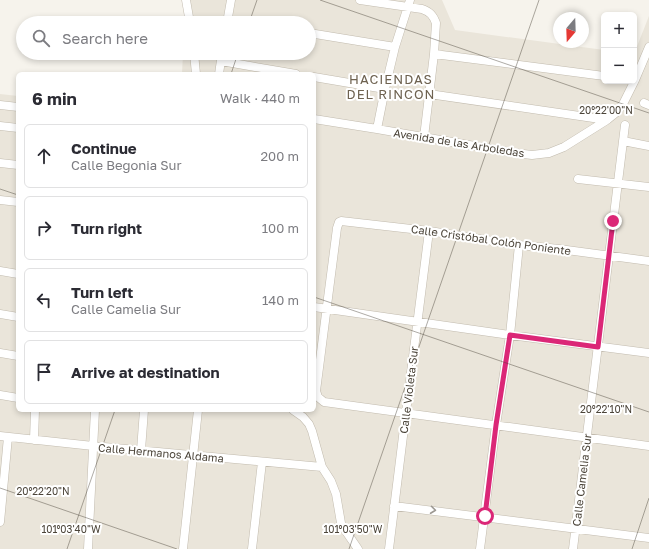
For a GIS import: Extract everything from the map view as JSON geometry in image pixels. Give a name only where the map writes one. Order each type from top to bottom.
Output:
[{"type":"street","points":[[186,0],[189,16]]},
{"type":"street","points":[[228,16],[231,0]]},
{"type":"street","points":[[360,0],[409,4],[428,11],[436,23],[434,54],[424,137]]},
{"type":"street","points":[[377,129],[395,47],[409,4]]},
{"type":"street","points":[[316,35],[395,47]]},
{"type":"street","name":"Avenida de las Arboledas","points":[[637,73],[649,47]]},
{"type":"street","points":[[434,54],[601,76]]},
{"type":"street","points":[[195,60],[196,72]]},
{"type":"street","points":[[219,72],[221,60]]},
{"type":"street","points":[[234,60],[287,72]]},
{"type":"street","points":[[316,77],[385,89]]},
{"type":"street","name":"Avenida de las Arboledas","points":[[316,119],[532,155],[549,153],[564,147],[607,120],[617,112],[623,104],[632,84]]},
{"type":"street","points":[[429,94],[607,120]]},
{"type":"street","points":[[0,105],[16,107]]},
{"type":"street","points":[[0,126],[16,128]]},
{"type":"street","name":"Calle Camelia Sur","points":[[573,549],[625,126]]},
{"type":"street","points":[[623,141],[649,146]]},
{"type":"street","points":[[0,163],[16,165]]},
{"type":"street","points":[[578,179],[649,187]]},
{"type":"street","points":[[0,200],[16,202]]},
{"type":"street","name":"Calle Cristóbal Colón Poniente","points":[[327,309],[337,228],[339,222],[344,220],[519,245],[559,248],[649,261]]},
{"type":"street","name":"Calle Violeta Sur","points":[[390,549],[394,506],[429,231]]},
{"type":"street","points":[[480,549],[496,425],[510,335],[519,245]]},
{"type":"street","points":[[0,271],[16,274]]},
{"type":"street","points":[[316,307],[649,353]]},
{"type":"street","points":[[327,309],[316,391],[318,397],[324,402],[649,446]]},
{"type":"street","points":[[0,314],[16,317]]},
{"type":"street","points":[[0,353],[16,356]]},
{"type":"street","points":[[0,395],[16,398]]},
{"type":"street","points":[[34,440],[35,412]]},
{"type":"street","points":[[88,549],[95,412]]},
{"type":"street","points":[[141,450],[144,412]]},
{"type":"street","points":[[183,549],[198,412]]},
{"type":"street","points":[[297,412],[304,417],[309,424],[322,467],[331,481],[336,494],[341,523],[358,549]]},
{"type":"street","points":[[0,522],[4,436]]},
{"type":"street","name":"Calle Hermanos Aldama","points":[[4,436],[93,446],[322,467]]},
{"type":"street","points":[[252,549],[262,462]]},
{"type":"street","points":[[394,506],[485,516],[649,538]]},
{"type":"shaded area","points":[[186,0],[442,0],[455,30],[553,43],[553,48],[589,48],[601,50],[601,84],[637,84],[637,46],[649,16],[649,549],[0,549],[0,94],[16,96],[16,412],[316,412],[316,72],[182,72],[183,60],[316,60],[316,16],[185,16]]},
{"type":"district","name":"HACIENDAS DEL RINCON","points":[[391,86]]},
{"type":"route","points":[[485,516],[496,425],[510,335],[598,347],[613,221]]}]
